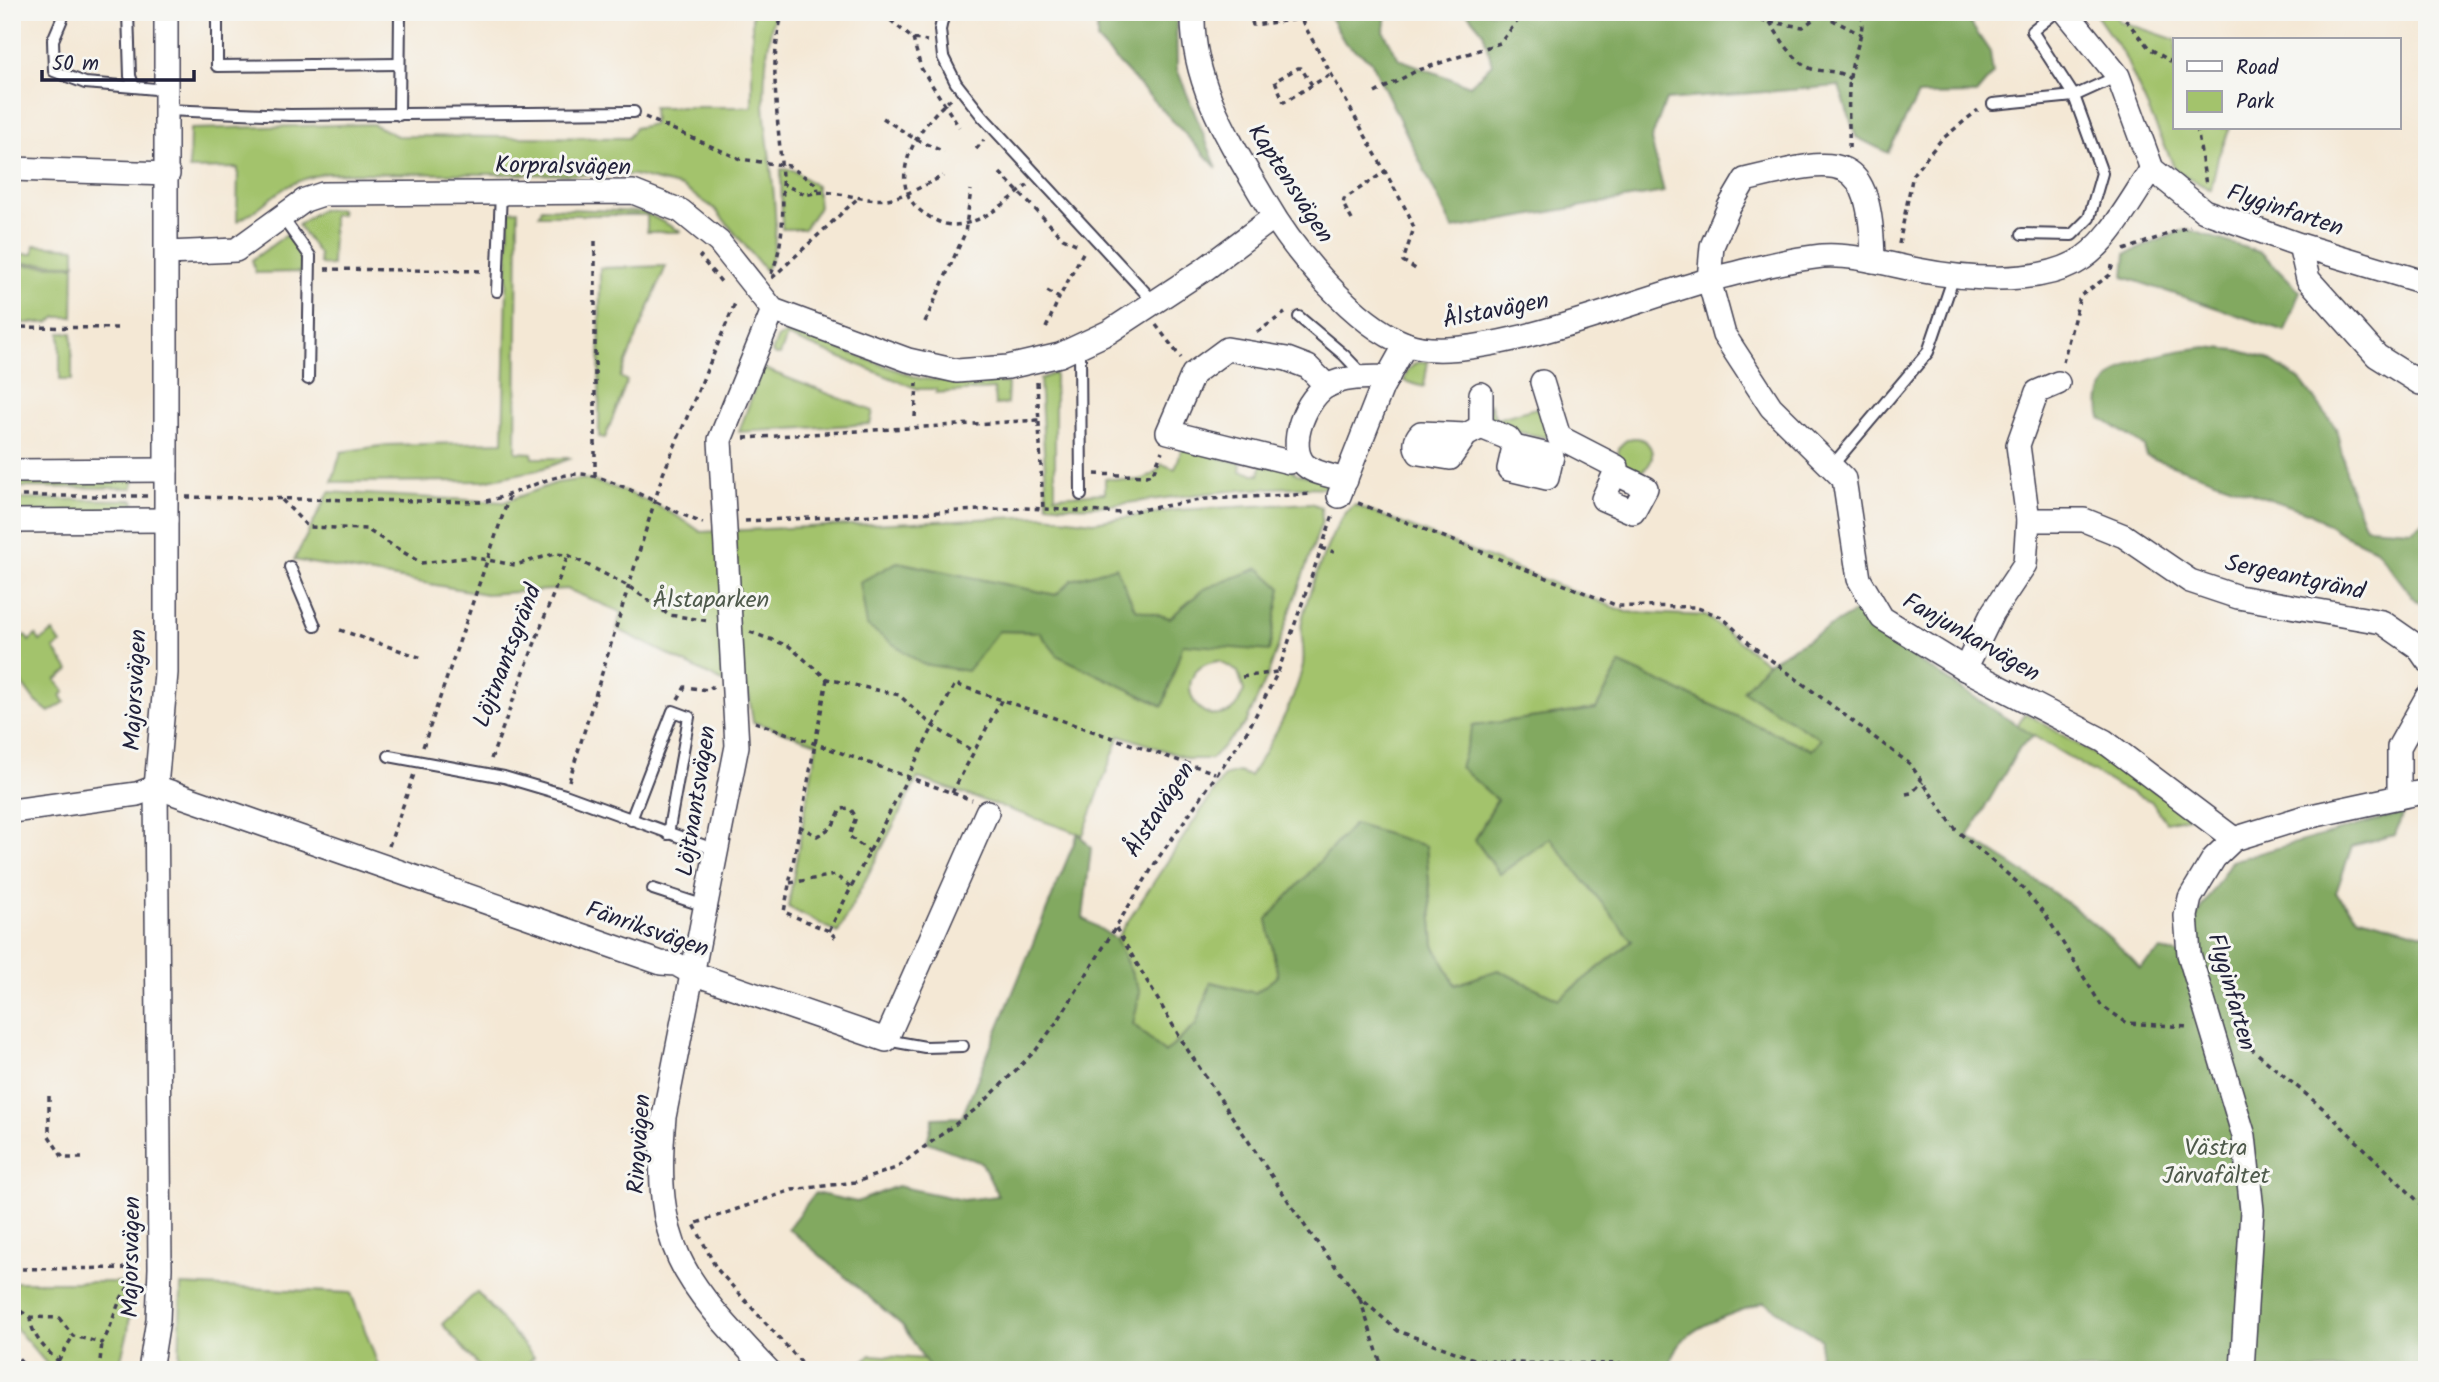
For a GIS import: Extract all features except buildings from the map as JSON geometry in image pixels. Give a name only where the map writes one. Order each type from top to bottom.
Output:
[{"type":"street","name":"Majorsvägen","points":[[150,1370],[158,1321],[160,1268],[156,787],[166,673],[166,12]]},
{"type":"street","name":"Kaptensvägen","points":[[1193,12],[1192,36],[1203,85],[1223,129],[1274,217],[1326,284],[1363,317],[1406,344]]},
{"type":"street","points":[[2066,12],[2118,76],[2152,169]]},
{"type":"street","name":"Fanjunkarvägen","points":[[1884,263],[1872,213],[1859,181],[1838,164],[1808,164],[1745,180],[1729,207],[1712,246],[1709,280],[1724,335],[1757,387],[1771,407],[1844,479],[1859,579],[1882,618],[1965,669],[2104,741],[2234,839]]},
{"type":"street","points":[[12,169],[168,174]]},
{"type":"street","name":"Flyginfarten","points":[[2152,169],[2204,211],[2300,246],[2427,283]]},
{"type":"street","name":"Ålstavägen","points":[[1406,344],[1435,349],[1478,346],[1550,329],[1709,280],[1823,256],[1884,263],[1954,276],[1995,278],[2032,275],[2075,263],[2103,238],[2152,169]]},
{"type":"street","name":"Korpralsvägen","points":[[167,253],[236,250],[305,200],[323,194],[633,192],[681,211],[719,242],[773,310]]},
{"type":"street","points":[[773,310],[908,360],[957,371],[1008,367],[1037,360],[1109,332],[1215,262],[1274,217]]},
{"type":"street","points":[[2300,246],[2308,279],[2377,356],[2420,383]]},
{"type":"street","name":"Löjtnantsvägen","points":[[692,973],[737,746],[720,440],[773,310]]},
{"type":"street","points":[[1376,377],[1344,379],[1326,386],[1311,400],[1297,442],[1299,457],[1311,469],[1342,488],[1376,377],[1406,344]]},
{"type":"street","points":[[1299,457],[1289,462],[1168,432],[1193,374],[1232,348],[1247,354],[1287,359],[1308,367],[1326,386]]},
{"type":"street","points":[[1542,382],[1555,446]]},
{"type":"street","points":[[1965,669],[1993,612],[2025,564],[2028,520],[2018,445],[2037,393],[2058,383]]},
{"type":"street","points":[[1481,394],[1474,431],[1508,438],[1514,447],[1555,446],[1617,467],[1615,473]]},
{"type":"street","points":[[12,471],[166,470]]},
{"type":"street","points":[[12,521],[166,520]]},
{"type":"street","name":"Sergeantgränd","points":[[2028,520],[2084,520],[2124,536],[2190,581],[2238,597],[2382,622],[2418,647],[2427,660]]},
{"type":"street","points":[[2399,797],[2399,747],[2427,697]]},
{"type":"street","points":[[12,811],[137,794],[156,787]]},
{"type":"street","name":"Fänriksvägen","points":[[156,787],[661,962],[676,964],[692,973],[886,1040]]},
{"type":"street","name":"Flyginfarten","points":[[2242,1370],[2252,1210],[2244,1136],[2212,1023],[2193,971],[2186,916],[2199,880],[2214,858],[2234,839],[2302,818],[2427,791]]},
{"type":"street","points":[[886,1040],[983,807]]},
{"type":"street","name":"Ringvägen","points":[[692,973],[664,1117],[660,1162],[662,1208],[684,1271],[704,1301],[768,1370]]},
{"type":"lane","points":[[65,12],[54,40],[54,71],[85,83],[134,87],[166,100],[234,115],[634,112]]},
{"type":"lane","points":[[128,12],[130,76],[134,87]]},
{"type":"lane","points":[[399,115],[400,12]]},
{"type":"lane","points":[[944,12],[940,30],[943,57],[962,90],[1149,305]]},
{"type":"lane","points":[[2022,234],[2073,236],[2090,218],[2102,173],[2074,96],[2032,31],[2056,12]]},
{"type":"lane","points":[[217,13],[217,66],[399,64]]},
{"type":"lane","points":[[1993,104],[2074,96],[2118,76]]},
{"type":"lane","points":[[497,291],[501,192]]},
{"type":"lane","points":[[282,217],[310,256],[308,379]]},
{"type":"lane","points":[[1831,467],[1928,352],[1954,276]]},
{"type":"lane","points":[[1298,317],[1376,377]]},
{"type":"lane","points":[[1080,345],[1081,495]]},
{"type":"lane","points":[[290,567],[315,626]]},
{"type":"lane","points":[[631,820],[673,711],[690,717],[668,834]]},
{"type":"lane","points":[[389,756],[486,773],[565,795],[716,850]]},
{"type":"lane","points":[[653,889],[705,906]]},
{"type":"lane","points":[[886,1040],[936,1048],[964,1046]]},
{"type":"path","points":[[782,12],[775,75],[781,183],[780,241],[775,266],[767,283],[858,198]]},
{"type":"path","points":[[893,12],[889,19],[913,39],[942,44]]},
{"type":"path","points":[[1249,12],[1253,25],[1300,19]]},
{"type":"path","points":[[1297,12],[1386,171],[1414,228],[1403,261],[1419,271]]},
{"type":"path","points":[[1489,12],[1519,19]]},
{"type":"path","points":[[1375,93],[1416,71],[1500,43],[1519,19],[1533,12]]},
{"type":"path","points":[[1721,12],[1803,27],[1823,14],[1862,34]]},
{"type":"path","points":[[1849,132],[1847,114],[1851,80],[1862,34],[1861,12]]},
{"type":"path","points":[[2119,12],[2149,48],[2173,63]]},
{"type":"path","points":[[1770,22],[1779,37],[1808,68],[1842,72],[1851,80]]},
{"type":"path","points":[[913,39],[922,68],[959,127]]},
{"type":"path","points":[[1312,85],[1301,68],[1298,68],[1275,81],[1274,85],[1284,102],[1331,74]]},
{"type":"path","points":[[962,90],[944,104],[915,139],[904,176],[909,192],[920,211],[941,223],[965,224],[996,210],[1038,177]]},
{"type":"path","points":[[1884,263],[1913,174],[1941,140],[1968,117],[1993,104]]},
{"type":"path","points":[[634,112],[740,159],[789,166],[817,185],[818,191]]},
{"type":"path","points":[[883,118],[915,139],[944,152]]},
{"type":"path","points":[[2197,130],[2207,193],[2198,188]]},
{"type":"path","points":[[1352,220],[1343,204],[1344,199],[1386,171]]},
{"type":"path","points":[[1000,173],[1017,194],[1063,238],[1086,247],[1046,328]]},
{"type":"path","points":[[781,183],[806,195],[818,191],[858,198],[887,199],[943,176]]},
{"type":"path","points":[[925,322],[965,233],[971,190]]},
{"type":"path","points":[[2058,383],[2080,296],[2110,275],[2115,253],[2199,222]]},
{"type":"path","points":[[595,241],[595,478]]},
{"type":"path","points":[[565,795],[663,474],[738,302],[700,257],[706,251]]},
{"type":"path","points":[[309,269],[497,272]]},
{"type":"path","points":[[1047,292],[1059,298]]},
{"type":"path","points":[[1149,305],[1193,374]]},
{"type":"path","points":[[1232,348],[1284,313],[1298,317]]},
{"type":"path","points":[[12,327],[122,328]]},
{"type":"path","points":[[1037,360],[1043,509]]},
{"type":"path","points":[[915,417],[917,374]]},
{"type":"path","points":[[720,440],[1039,420]]},
{"type":"path","points":[[1081,472],[1146,476],[1153,472],[1168,432]]},
{"type":"path","points":[[12,496],[480,502],[509,497],[545,480],[579,474],[595,478],[705,524]]},
{"type":"path","points":[[741,522],[1043,509],[1122,513],[1206,499],[1342,488],[1422,526],[1618,606],[1695,607],[1723,617],[1752,645],[1910,764],[1956,830],[2018,883],[2045,914],[2101,1005],[2113,1015],[2141,1026],[2189,1027],[2212,1023],[2239,1037],[2315,1102],[2427,1210]]},
{"type":"path","name":"Ålstavägen","points":[[808,1370],[716,1268],[694,1224],[779,1194],[856,1182],[881,1175],[906,1163],[980,1106],[1022,1066],[1059,1019],[1215,773],[1248,730],[1278,672],[1342,488]]},
{"type":"path","points":[[383,866],[509,497]]},
{"type":"path","points":[[280,499],[308,527],[366,529],[419,562],[471,557],[515,565],[554,554],[569,555],[628,586],[669,615],[731,626],[789,646],[827,679],[890,691],[933,726],[974,752]]},
{"type":"path","points":[[1321,548],[1334,552]]},
{"type":"path","name":"Löjtnantsgränd","points":[[486,773],[569,555]]},
{"type":"path","points":[[340,630],[422,658]]},
{"type":"path","points":[[1242,677],[1278,672]]},
{"type":"path","points":[[827,679],[784,912],[829,931],[838,940]]},
{"type":"path","points":[[829,931],[955,684],[1215,773]]},
{"type":"path","points":[[952,793],[1002,699]]},
{"type":"path","points":[[737,716],[909,777],[983,807]]},
{"type":"path","points":[[1906,794],[1912,793],[1923,782]]},
{"type":"path","points":[[799,826],[817,836],[832,827],[841,809],[850,808],[856,817],[849,836],[871,853]]},
{"type":"path","points":[[789,883],[835,875],[842,877],[852,888]]},
{"type":"path","points":[[1116,928],[1162,1009],[1309,1232],[1359,1297],[1398,1331],[1474,1359],[1542,1366],[1632,1364],[1655,1370],[1694,1367]]},
{"type":"path","points":[[49,1096],[49,1136],[63,1158],[82,1158]]},
{"type":"path","points":[[12,1269],[160,1268]]},
{"type":"path","points":[[99,1370],[102,1343],[120,1297],[137,1279]]},
{"type":"path","points":[[1359,1297],[1383,1370]]},
{"type":"path","points":[[12,1306],[30,1317],[59,1318],[74,1336],[102,1343]]},
{"type":"path","points":[[30,1317],[31,1330],[67,1370]]},
{"type":"path","points":[[58,1361],[74,1336]]},
{"type":"path","points":[[12,1351],[29,1370]]},
{"type":"green space","points":[[752,12],[775,12],[766,57],[764,102],[774,190],[775,239],[772,258],[765,270],[715,209],[682,187],[634,175],[327,173],[290,185],[237,221],[238,168],[189,169],[190,129],[373,124],[397,136],[628,138],[635,128],[654,124],[653,107],[752,107]]},
{"type":"green space","points":[[1097,12],[1176,12],[1177,69],[1217,168],[1097,40]]},
{"type":"green space","points":[[1327,12],[1386,12],[1384,32],[1399,59],[1470,86],[1492,64],[1483,32],[1466,12],[1963,12],[1990,52],[1993,74],[1976,94],[1918,95],[1888,153],[1856,137],[1839,86],[1666,100],[1651,140],[1664,192],[1453,229],[1371,61],[1345,43]]},
{"type":"green space","points":[[2094,12],[2112,12],[2119,21],[2173,39],[2173,130],[2229,130],[2218,157],[2211,190],[2176,171],[2124,55]]},
{"type":"green space","points":[[781,169],[793,170],[816,186],[819,207],[804,229],[782,229]]},
{"type":"green space","points":[[542,208],[644,212],[682,232],[647,232],[647,215],[539,215]]},
{"type":"green space","points":[[341,209],[341,215],[333,215],[332,266],[320,264],[319,254],[298,225],[320,210]]},
{"type":"green space","points":[[518,210],[516,452],[532,453],[533,458],[572,458],[538,470],[483,481],[332,482],[341,452],[387,445],[503,442],[509,211]]},
{"type":"green space","points":[[2186,229],[2262,253],[2300,291],[2285,331],[2124,277],[2126,254]]},
{"type":"green space","points":[[286,235],[306,258],[307,276],[301,276],[300,272],[256,273],[252,260]]},
{"type":"green space","points":[[34,245],[75,248],[75,264],[12,263],[12,254],[33,254]]},
{"type":"green space","points":[[12,265],[74,266],[73,317],[57,317],[48,323],[18,323],[18,307],[12,307]]},
{"type":"green space","points":[[666,266],[620,377],[627,381],[605,438],[599,437],[600,268]]},
{"type":"green space","points":[[793,332],[921,379],[1008,383],[1007,404],[995,405],[994,389],[936,393],[936,389],[918,389],[787,336],[780,355],[775,355],[772,352],[778,337]]},
{"type":"green space","points":[[60,333],[72,333],[72,380],[60,380]]},
{"type":"green space","points":[[2206,347],[2237,350],[2266,358],[2300,380],[2336,428],[2350,489],[2366,527],[2412,530],[2427,519],[2427,610],[2412,596],[2376,549],[2341,533],[2310,513],[2146,456],[2144,446],[2101,418],[2100,399],[2106,383],[2118,372],[2152,357]]},
{"type":"green space","points":[[1428,361],[1424,387],[1404,381],[1407,371],[1416,363]]},
{"type":"green space","points":[[762,368],[873,411],[870,424],[739,432]]},
{"type":"green space","points":[[1055,373],[1055,496],[1105,493],[1105,478],[1144,479],[1157,471],[1162,464],[1175,469],[1184,443],[1211,449],[1212,456],[1241,463],[1240,471],[1259,475],[1263,460],[1287,466],[1297,474],[1329,480],[1329,488],[1255,489],[1099,506],[1047,504],[1040,379]]},
{"type":"green space","points":[[1490,402],[1496,419],[1547,405],[1553,439],[1518,432],[1516,440],[1486,426]]},
{"type":"green space","points":[[1635,438],[1647,443],[1652,455],[1647,467],[1635,472],[1623,467],[1618,455],[1623,443]]},
{"type":"green space","points":[[12,475],[133,476],[133,488],[12,487]]},
{"type":"green space","name":"Ålstaparken","points":[[583,479],[613,487],[660,507],[701,532],[1045,516],[1093,522],[1178,510],[1311,503],[1321,507],[1322,521],[1268,675],[1246,723],[1211,759],[1189,759],[1120,735],[1083,835],[918,778],[838,933],[788,907],[817,743],[753,722],[749,695],[617,629],[621,612],[567,589],[486,594],[294,560],[329,492],[504,502],[556,483]],"holes":[[[898,562],[1056,595],[1072,580],[1135,609],[1170,618],[1204,589],[1183,644],[1059,656],[1039,632],[999,631]],[[1219,661],[1238,672],[1244,691],[1236,707],[1222,714],[1210,714],[1199,708],[1190,687],[1193,676],[1202,666]]]},
{"type":"green space","points":[[12,499],[134,500],[134,513],[12,512]]},
{"type":"green space","points":[[1355,505],[1626,612],[1706,616],[1767,663],[1744,691],[1821,739],[1812,750],[1620,664],[1596,709],[1473,726],[1497,800],[1475,840],[1499,873],[1550,838],[1633,941],[1559,1000],[1498,970],[1455,985],[1434,945],[1426,846],[1267,919],[1278,976],[1255,993],[1211,982],[1196,1025],[1165,1053],[1133,1024],[1140,992],[1116,939],[1224,776],[1238,772],[1250,776],[1273,737],[1293,697],[1302,669],[1302,621],[1316,576],[1339,523]]},
{"type":"green space","points":[[897,562],[1056,595],[1072,580],[1116,567],[1135,609],[1170,618],[1204,589],[1259,568],[1281,588],[1269,651],[1183,644],[1163,706],[1058,656],[1039,632],[999,631],[967,671],[922,664],[867,626],[860,582]]},
{"type":"green space","name":"Västra Järvafältet","points":[[1866,606],[1882,637],[2034,736],[2020,747],[1968,837],[2081,914],[2140,968],[2161,950],[2182,955],[2197,916],[2231,861],[2403,813],[2395,835],[2352,846],[2336,893],[2357,916],[2427,935],[2427,1370],[1818,1370],[1821,1339],[1764,1302],[1720,1318],[1691,1333],[1680,1343],[1673,1355],[1670,1370],[931,1370],[903,1326],[788,1228],[815,1193],[857,1202],[897,1186],[963,1200],[998,1196],[982,1163],[927,1142],[933,1118],[962,1117],[1078,833],[1091,848],[1083,918],[1116,939],[1140,992],[1133,1024],[1165,1053],[1196,1025],[1211,982],[1255,993],[1278,976],[1267,919],[1354,824],[1426,846],[1434,945],[1455,985],[1498,970],[1559,999],[1632,941],[1550,838],[1500,874],[1475,840],[1497,800],[1460,767],[1473,726],[1596,709],[1620,664],[1812,750],[1821,739],[1743,691],[1767,663]]},
{"type":"green space","points":[[53,632],[61,644],[54,649],[69,670],[56,680],[65,692],[61,695],[65,702],[49,712],[34,700],[12,670],[12,644],[25,635],[29,641],[36,635],[40,641]]},
{"type":"green space","points":[[2026,713],[2168,799],[2189,817],[2166,822],[2151,801],[2119,787],[2017,726]]},
{"type":"green space","points":[[12,1282],[120,1282],[132,1291],[128,1332],[118,1370],[52,1370],[12,1324]]},
{"type":"green space","points":[[181,1285],[351,1293],[380,1370],[179,1370]]},
{"type":"green space","points":[[477,1292],[534,1357],[520,1370],[482,1370],[442,1324]]},
{"type":"green space","points":[[871,1355],[924,1359],[931,1370],[852,1370]]}]
